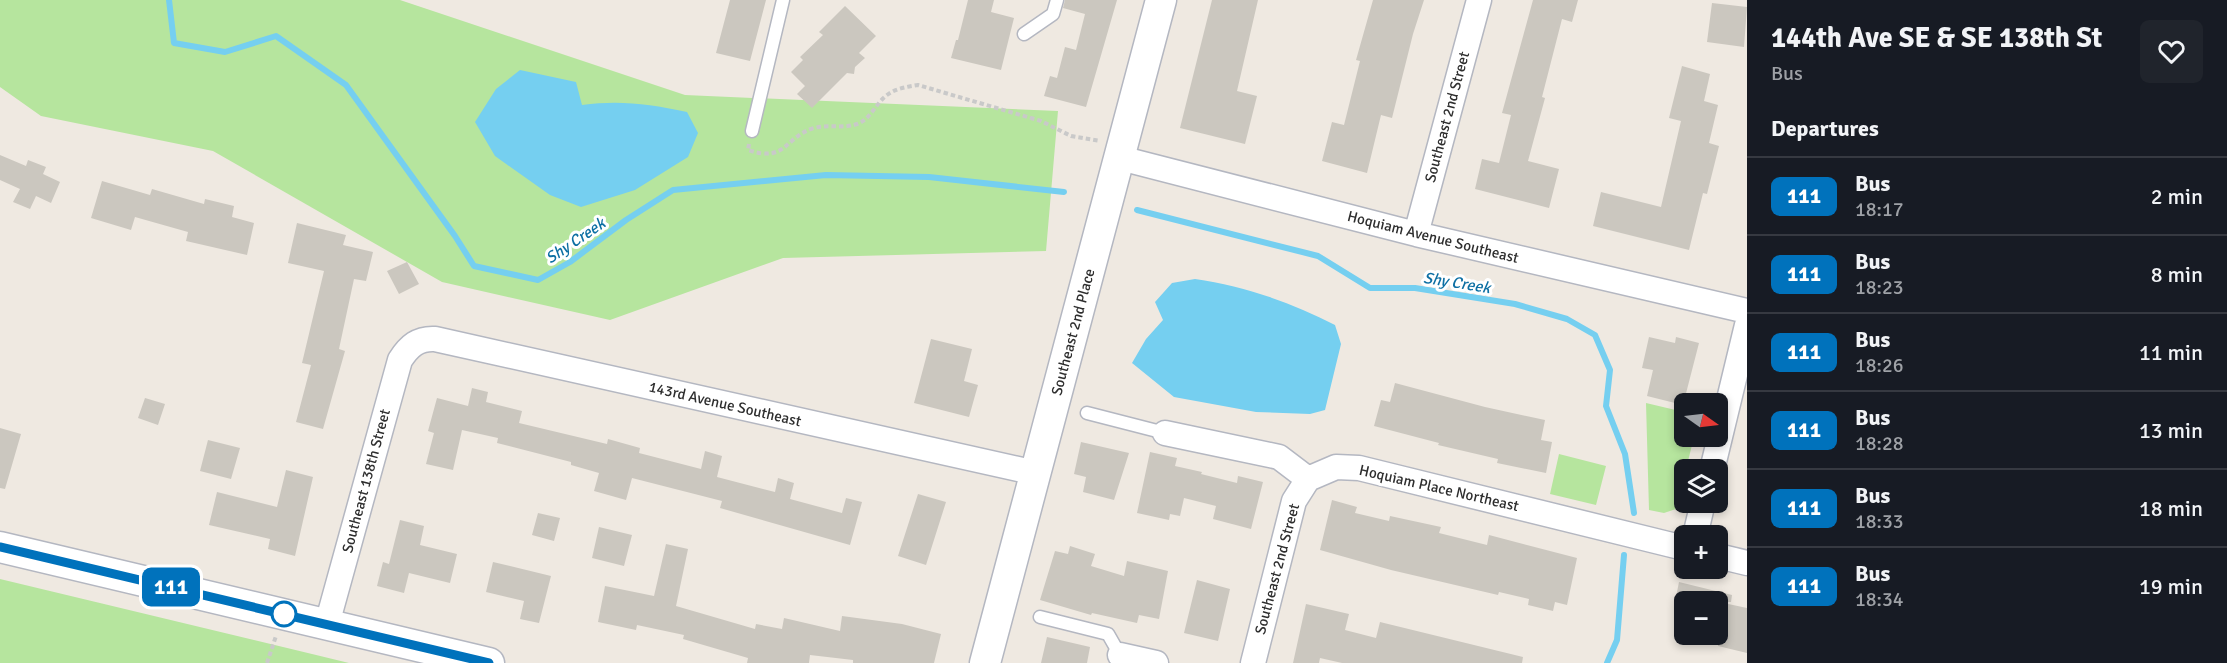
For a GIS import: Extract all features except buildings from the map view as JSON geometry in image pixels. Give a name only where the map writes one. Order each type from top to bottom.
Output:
[{"type":"street","name":"Southeast 2nd Place","points":[[985,663],[1161,0]]},
{"type":"street","name":"Southeast 2nd Street","points":[[1416,234],[1479,0]]},
{"type":"street","name":"Hoquiam Avenue Southeast","points":[[1121,152],[1416,234],[1747,311]]},
{"type":"street","points":[[1715,459],[1747,325]]},
{"type":"street","name":"143rd Avenue Southeast","points":[[415,342],[426,338],[435,339],[1036,473]]},
{"type":"street","name":"Southeast 138th Street","points":[[327,624],[399,360],[415,342]]},
{"type":"street","points":[[1165,433],[1279,457],[1308,479]]},
{"type":"street","name":"Hoquiam Place Northeast","points":[[1308,479],[1336,467],[1359,468],[1674,546]]},
{"type":"street","name":"Southeast 2nd Street","points":[[1253,663],[1294,501],[1308,479]]},
{"type":"street","points":[[0,547],[489,663]]},
{"type":"street","points":[[1728,558],[1747,562]]},
{"type":"street","points":[[1119,659],[1156,663]]},
{"type":"lane","points":[[752,131],[783,0]]},
{"type":"lane","points":[[1024,34],[1053,14],[1057,0]]},
{"type":"lane","points":[[1088,413],[1165,433]]},
{"type":"lane","points":[[1040,617],[1108,634],[1119,659]]},
{"type":"path","points":[[752,131],[748,150],[761,155],[779,152],[795,138],[815,128],[857,124],[869,117],[886,96],[902,88],[918,85],[1041,121],[1071,136],[1121,152]]},
{"type":"path","points":[[267,663],[278,629]]},
{"type":"green space","points":[[0,0],[400,0],[685,95],[1058,111],[1046,251],[783,258],[610,320],[442,282],[213,151],[41,116],[0,87]]},
{"type":"green space","points":[[1646,403],[1674,410],[1674,447],[1692,447],[1688,459],[1674,459],[1674,510],[1664,513],[1649,510]]},
{"type":"green space","points":[[1559,454],[1606,466],[1596,505],[1550,494]]},
{"type":"green space","points":[[0,579],[312,654],[349,663],[0,663]]},
{"type":"water","points":[[520,70],[576,82],[582,105],[634,104],[687,112],[698,133],[688,157],[635,190],[581,207],[550,195],[495,156],[475,122],[496,89]]},
{"type":"water","points":[[1195,279],[1266,296],[1335,325],[1341,344],[1325,410],[1310,414],[1256,412],[1174,397],[1132,363],[1146,339],[1163,320],[1155,302],[1172,283]]},
{"type":"waterway","name":"Shy Creek","points":[[169,0],[174,43],[225,52],[276,36],[346,85],[455,236],[474,266],[538,280],[570,262],[626,220],[673,190],[826,175],[929,177],[1064,192]]},
{"type":"waterway","name":"Shy Creek","points":[[1137,210],[1318,256],[1370,288],[1415,288],[1515,304],[1567,319],[1595,335],[1610,370],[1606,406],[1625,454],[1634,513]]},
{"type":"waterway","name":"Shy Creek","points":[[1607,663],[1617,640],[1624,555]]},
{"type":"bus line","name":"111","points":[[0,547],[489,663]]}]
